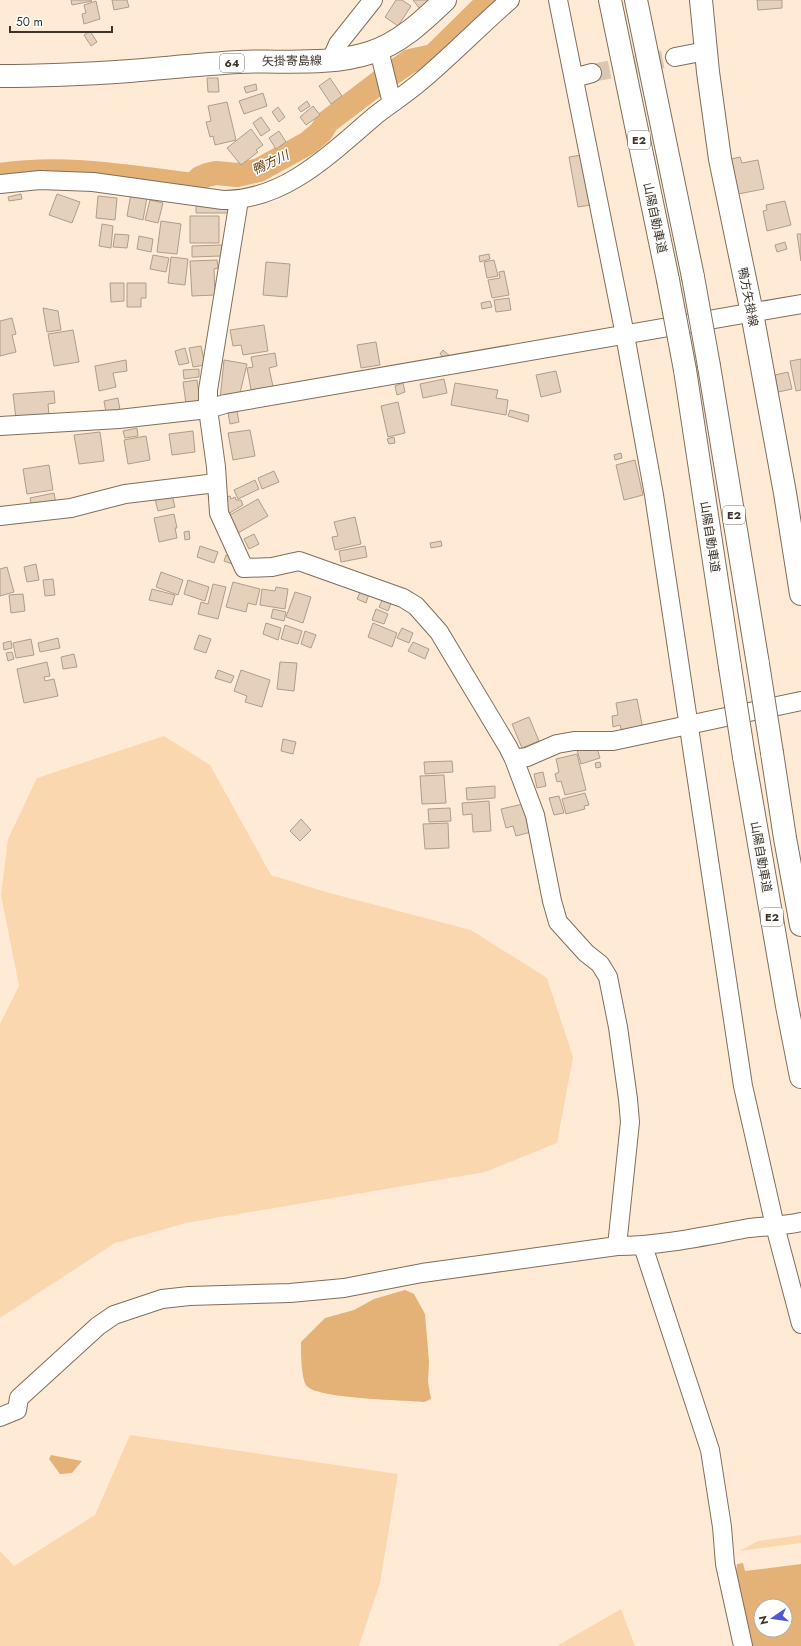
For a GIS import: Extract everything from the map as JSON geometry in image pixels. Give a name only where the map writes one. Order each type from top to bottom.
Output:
[{"type":"main road","name":"矢掛寄島線","points":[[0,76],[129,71],[238,62],[330,60],[368,54],[382,60],[407,33],[445,0]]},
{"type":"main road","name":"山陽自動車道","points":[[610,0],[668,280],[685,370],[744,757],[786,1006],[801,1076]]},
{"type":"main road","name":"山陽自動車道","points":[[636,0],[693,277],[709,366],[785,838],[801,925]]},
{"type":"main road","name":"鴨方矢掛線","points":[[701,0],[720,159],[752,313],[785,493],[801,594]]},
{"type":"street","points":[[330,60],[338,44],[373,0]]},
{"type":"street","points":[[0,184],[40,180],[93,182],[223,200],[239,200],[259,196],[282,187],[312,169],[392,100],[419,83],[510,0]]},
{"type":"street","points":[[558,0],[625,335],[654,495],[743,1086],[775,1226],[801,1324]]},
{"type":"street","points":[[675,57],[706,51]]},
{"type":"street","points":[[382,60],[392,100]]},
{"type":"street","points":[[574,78],[592,73]]},
{"type":"street","points":[[239,200],[208,390],[208,410],[216,467],[219,513],[244,568],[272,567],[299,561],[403,598],[416,606],[439,632],[514,759],[535,815],[552,901],[558,922],[586,953],[600,964],[608,977],[618,1027],[630,1122],[617,1246]]},
{"type":"street","points":[[0,426],[119,419],[208,410],[225,404],[801,304]]},
{"type":"street","points":[[0,516],[71,508],[125,494],[216,483]]},
{"type":"street","points":[[514,759],[527,757],[562,743],[574,741],[613,741],[801,701]]},
{"type":"street","points":[[0,1416],[17,1410],[19,1398],[98,1326],[114,1315],[162,1299],[189,1296],[290,1293],[344,1288],[422,1274],[617,1246],[643,1246],[755,1227],[801,1222]]},
{"type":"street","points":[[643,1246],[710,1450],[722,1526],[725,1564],[742,1646]]},
{"type":"shaded area","points":[[164,736],[210,765],[271,875],[326,892],[471,930],[547,978],[573,1057],[557,1143],[485,1172],[186,1223],[115,1243],[0,1318],[0,1024],[19,986],[1,895],[8,839],[37,778]]},
{"type":"shaded area","points":[[405,1290],[414,1294],[425,1314],[429,1362],[428,1382],[431,1399],[424,1402],[342,1396],[313,1390],[306,1385],[302,1370],[301,1342],[325,1318],[354,1310],[374,1299]]},
{"type":"shaded area","points":[[130,1435],[398,1474],[380,1583],[359,1646],[0,1646],[0,1551],[14,1566],[95,1515]]},
{"type":"shaded area","points":[[51,1455],[82,1461],[72,1473],[60,1474],[49,1459]]},
{"type":"shaded area","points":[[801,1535],[801,1543],[739,1551],[758,1541]]},
{"type":"shaded area","points":[[743,1563],[745,1571],[801,1564],[801,1646],[749,1646],[735,1581],[737,1564]]},
{"type":"shaded area","points":[[621,1609],[635,1646],[557,1646]]},
{"type":"building","points":[[71,0],[91,0],[92,1],[72,5]]},
{"type":"building","points":[[112,0],[127,0],[129,7],[114,10]]},
{"type":"building","points":[[396,0],[402,0],[411,6],[398,26],[385,17]]},
{"type":"building","points":[[413,0],[430,0],[420,9]]},
{"type":"building","points":[[757,0],[782,0],[782,8],[758,10]]},
{"type":"building","points":[[96,1],[100,19],[84,24],[82,14],[86,13],[84,5]]},
{"type":"building","points":[[90,31],[97,42],[91,46],[84,35]]},
{"type":"building","points":[[207,78],[218,78],[219,92],[208,92]]},
{"type":"building","points":[[330,78],[342,96],[331,104],[319,86]]},
{"type":"building","points":[[256,84],[257,90],[246,93],[244,87]]},
{"type":"building","points":[[263,93],[267,106],[244,114],[239,101]]},
{"type":"building","points":[[307,101],[310,106],[301,112],[298,108]]},
{"type":"building","points":[[227,102],[236,140],[215,145],[213,136],[210,137],[206,122],[211,121],[208,106]]},
{"type":"building","points":[[313,106],[320,115],[306,125],[300,117]]},
{"type":"building","points":[[278,107],[285,117],[279,122],[272,112]]},
{"type":"building","points":[[261,117],[270,130],[261,136],[253,123]]},
{"type":"building","points":[[251,129],[263,145],[256,150],[258,152],[241,165],[227,148]]},
{"type":"building","points":[[279,131],[286,142],[276,149],[269,138]]},
{"type":"building","points":[[588,154],[597,204],[578,207],[569,157]]},
{"type":"building","points":[[740,157],[742,163],[758,160],[764,189],[738,194],[731,159]]},
{"type":"building","points":[[21,194],[22,199],[9,201],[8,197]]},
{"type":"building","points":[[57,194],[80,202],[72,223],[49,215]]},
{"type":"building","points":[[131,194],[147,197],[143,220],[127,216]]},
{"type":"building","points":[[98,196],[117,198],[115,220],[96,218]]},
{"type":"building","points":[[150,200],[163,203],[158,223],[145,220]]},
{"type":"building","points":[[785,201],[791,225],[767,231],[763,211],[767,210],[766,205]]},
{"type":"building","points":[[232,203],[232,213],[196,213],[196,204]]},
{"type":"building","points":[[190,216],[219,216],[219,243],[190,243]]},
{"type":"building","points":[[161,221],[181,224],[177,254],[157,252]]},
{"type":"building","points":[[102,224],[113,226],[111,248],[99,246]]},
{"type":"building","points":[[115,234],[129,235],[127,248],[113,247]]},
{"type":"building","points":[[797,234],[801,234],[801,261]]},
{"type":"building","points":[[139,236],[153,239],[151,252],[137,249]]},
{"type":"building","points":[[785,242],[787,249],[777,252],[775,245]]},
{"type":"building","points":[[222,245],[222,256],[192,257],[192,246]]},
{"type":"building","points":[[489,254],[490,259],[480,262],[479,256]]},
{"type":"building","points":[[153,255],[169,258],[166,272],[150,269]]},
{"type":"building","points":[[171,257],[188,259],[185,285],[168,283]]},
{"type":"building","points":[[217,260],[218,268],[214,269],[215,295],[192,296],[190,261]]},
{"type":"building","points":[[494,260],[498,276],[487,278],[484,262]]},
{"type":"building","points":[[266,262],[290,264],[287,297],[263,295]]},
{"type":"building","points":[[504,271],[509,295],[492,298],[488,280],[500,278],[499,272]]},
{"type":"building","points":[[110,283],[124,283],[124,301],[111,302]]},
{"type":"building","points":[[127,283],[146,283],[146,298],[141,298],[141,307],[127,307]]},
{"type":"building","points":[[509,298],[511,310],[496,312],[494,300]]},
{"type":"building","points":[[490,301],[492,307],[482,309],[481,303]]},
{"type":"building","points":[[43,308],[58,311],[61,330],[47,332]]},
{"type":"building","points":[[12,318],[16,334],[12,335],[16,352],[0,356],[0,321]]},
{"type":"building","points":[[264,325],[268,351],[243,355],[241,345],[233,346],[230,330]]},
{"type":"building","points":[[73,330],[79,362],[54,366],[48,334]]},
{"type":"building","points":[[376,342],[380,365],[361,368],[357,345]]},
{"type":"building","points":[[201,346],[205,365],[193,367],[189,348]]},
{"type":"building","points":[[185,348],[189,363],[179,365],[175,351]]},
{"type":"building","points":[[443,350],[451,357],[447,361],[440,354]]},
{"type":"building","points":[[275,353],[277,366],[269,368],[274,391],[252,395],[247,368],[253,367],[251,357]]},
{"type":"building","points":[[801,359],[801,390],[796,391],[790,361]]},
{"type":"building","points":[[126,360],[127,371],[113,373],[116,387],[99,391],[95,366]]},
{"type":"building","points":[[224,360],[247,364],[240,393],[237,392],[235,400],[220,400]]},
{"type":"building","points":[[199,369],[199,377],[184,379],[183,370]]},
{"type":"building","points":[[556,371],[561,392],[541,397],[536,375]]},
{"type":"building","points":[[788,372],[792,389],[778,392],[775,375]]},
{"type":"building","points":[[444,379],[447,393],[423,398],[420,384]]},
{"type":"building","points":[[197,380],[200,402],[186,404],[183,382]]},
{"type":"building","points":[[403,383],[405,392],[397,395],[395,386]]},
{"type":"building","points":[[455,383],[498,390],[496,398],[508,400],[506,415],[451,405]]},
{"type":"building","points":[[54,391],[55,403],[48,404],[49,416],[16,419],[13,394]]},
{"type":"building","points":[[118,398],[120,410],[106,413],[104,401]]},
{"type":"building","points":[[398,402],[405,433],[388,437],[381,406]]},
{"type":"building","points":[[510,410],[529,415],[528,422],[508,416]]},
{"type":"building","points":[[237,411],[239,422],[230,424],[228,413]]},
{"type":"building","points":[[137,428],[138,436],[125,438],[123,431]]},
{"type":"building","points":[[250,430],[255,456],[233,460],[228,433]]},
{"type":"building","points":[[193,431],[195,452],[172,455],[169,434]]},
{"type":"building","points":[[100,432],[104,461],[79,464],[74,435]]},
{"type":"building","points":[[146,436],[150,460],[128,464],[124,440]]},
{"type":"building","points":[[394,437],[395,443],[389,444],[387,439]]},
{"type":"building","points":[[621,453],[622,458],[615,460],[614,455]]},
{"type":"building","points":[[635,460],[643,495],[624,500],[616,465]]},
{"type":"building","points":[[49,465],[53,490],[27,494],[23,469]]},
{"type":"building","points":[[274,471],[279,482],[262,489],[258,478]]},
{"type":"building","points":[[255,480],[259,489],[238,499],[234,490]]},
{"type":"building","points":[[54,493],[56,504],[32,509],[30,498]]},
{"type":"building","points":[[172,495],[175,507],[158,511],[155,499]]},
{"type":"building","points":[[230,496],[231,499],[235,497],[236,500],[241,500],[243,505],[228,514],[223,498]]},
{"type":"building","points":[[258,499],[268,516],[238,533],[228,516]]},
{"type":"building","points":[[174,514],[177,528],[175,528],[177,538],[159,542],[154,518]]},
{"type":"building","points":[[355,517],[361,544],[335,550],[332,537],[338,536],[334,522]]},
{"type":"building","points":[[189,531],[190,539],[185,540],[184,532]]},
{"type":"building","points":[[254,534],[259,544],[249,549],[244,539]]},
{"type":"building","points":[[441,541],[442,546],[431,548],[430,543]]},
{"type":"building","points":[[200,546],[218,552],[214,563],[197,557]]},
{"type":"building","points":[[365,546],[367,557],[341,562],[339,551]]},
{"type":"building","points":[[226,555],[237,559],[235,565],[224,561]]},
{"type":"building","points":[[36,564],[39,580],[27,582],[24,567]]},
{"type":"building","points":[[7,567],[14,592],[0,596],[0,569]]},
{"type":"building","points":[[161,572],[183,580],[178,595],[156,587]]},
{"type":"building","points":[[53,579],[55,595],[45,596],[43,580]]},
{"type":"building","points":[[188,580],[209,587],[205,601],[184,594]]},
{"type":"building","points":[[233,582],[260,589],[256,605],[248,603],[246,612],[226,607]]},
{"type":"building","points":[[213,584],[226,587],[218,619],[198,614],[201,602],[208,604]]},
{"type":"building","points":[[276,587],[288,589],[285,609],[260,605],[262,589],[275,591]]},
{"type":"building","points":[[152,589],[175,595],[172,605],[149,600]]},
{"type":"building","points":[[361,590],[369,594],[366,603],[357,599]]},
{"type":"building","points":[[295,592],[311,597],[303,623],[286,617]]},
{"type":"building","points":[[23,594],[25,611],[11,613],[9,595]]},
{"type":"building","points":[[385,594],[393,598],[388,611],[379,607]]},
{"type":"building","points":[[273,609],[286,612],[284,621],[271,618]]},
{"type":"building","points":[[376,609],[388,614],[384,624],[372,620]]},
{"type":"building","points":[[266,623],[281,628],[278,640],[263,634]]},
{"type":"building","points":[[373,623],[397,633],[392,647],[368,637]]},
{"type":"building","points":[[285,625],[302,631],[298,644],[281,639]]},
{"type":"building","points":[[402,628],[413,633],[409,643],[397,638]]},
{"type":"building","points":[[305,631],[316,635],[311,648],[301,644]]},
{"type":"building","points":[[199,635],[211,639],[206,653],[194,649]]},
{"type":"building","points":[[58,638],[60,648],[40,652],[38,643]]},
{"type":"building","points":[[31,639],[34,655],[16,658],[13,643]]},
{"type":"building","points":[[11,641],[12,648],[4,650],[3,643]]},
{"type":"building","points":[[413,642],[429,649],[425,659],[408,651]]},
{"type":"building","points":[[12,652],[14,659],[8,661],[6,653]]},
{"type":"building","points":[[74,654],[77,667],[63,669],[61,657]]},
{"type":"building","points":[[47,662],[50,676],[44,677],[45,681],[54,679],[58,696],[24,703],[17,669]]},
{"type":"building","points":[[280,662],[297,663],[294,691],[277,689]]},
{"type":"building","points":[[218,670],[234,676],[231,683],[215,678]]},
{"type":"building","points":[[241,670],[270,680],[262,707],[245,702],[247,696],[234,691]]},
{"type":"building","points":[[637,699],[643,729],[622,733],[620,725],[613,727],[612,716],[618,715],[616,703]]},
{"type":"building","points":[[529,717],[539,741],[522,748],[512,724]]},
{"type":"building","points":[[283,739],[296,742],[293,754],[281,751]]},
{"type":"building","points":[[596,745],[600,758],[581,764],[577,750]]},
{"type":"building","points":[[577,754],[586,790],[565,795],[561,781],[557,782],[555,774],[559,772],[556,759]]},
{"type":"building","points":[[452,761],[453,772],[425,774],[424,762]]},
{"type":"building","points":[[600,762],[601,767],[596,768],[595,763]]},
{"type":"building","points":[[543,772],[546,786],[537,788],[534,774]]},
{"type":"building","points":[[444,775],[446,803],[422,804],[420,776]]},
{"type":"building","points":[[495,786],[495,798],[467,800],[466,788]]},
{"type":"building","points":[[585,793],[589,805],[584,806],[585,809],[566,814],[562,799]]},
{"type":"building","points":[[559,796],[564,813],[554,815],[549,798]]},
{"type":"building","points":[[489,801],[491,831],[473,832],[472,814],[463,815],[462,803]]},
{"type":"building","points":[[523,804],[531,832],[516,836],[513,826],[506,828],[501,809]]},
{"type":"building","points":[[450,808],[451,821],[429,822],[428,809]]},
{"type":"building","points":[[301,819],[311,830],[300,841],[290,831]]},
{"type":"building","points":[[448,823],[449,848],[425,849],[423,824]]},
{"type":"waterway","name":"鴨方川","points":[[0,175],[48,171],[96,173],[193,185],[200,178],[207,175],[216,173],[237,175],[259,170],[308,143],[321,132],[327,122],[410,61],[433,56],[490,0]]},
{"type":"tunnel","points":[[592,73],[675,57]]}]
